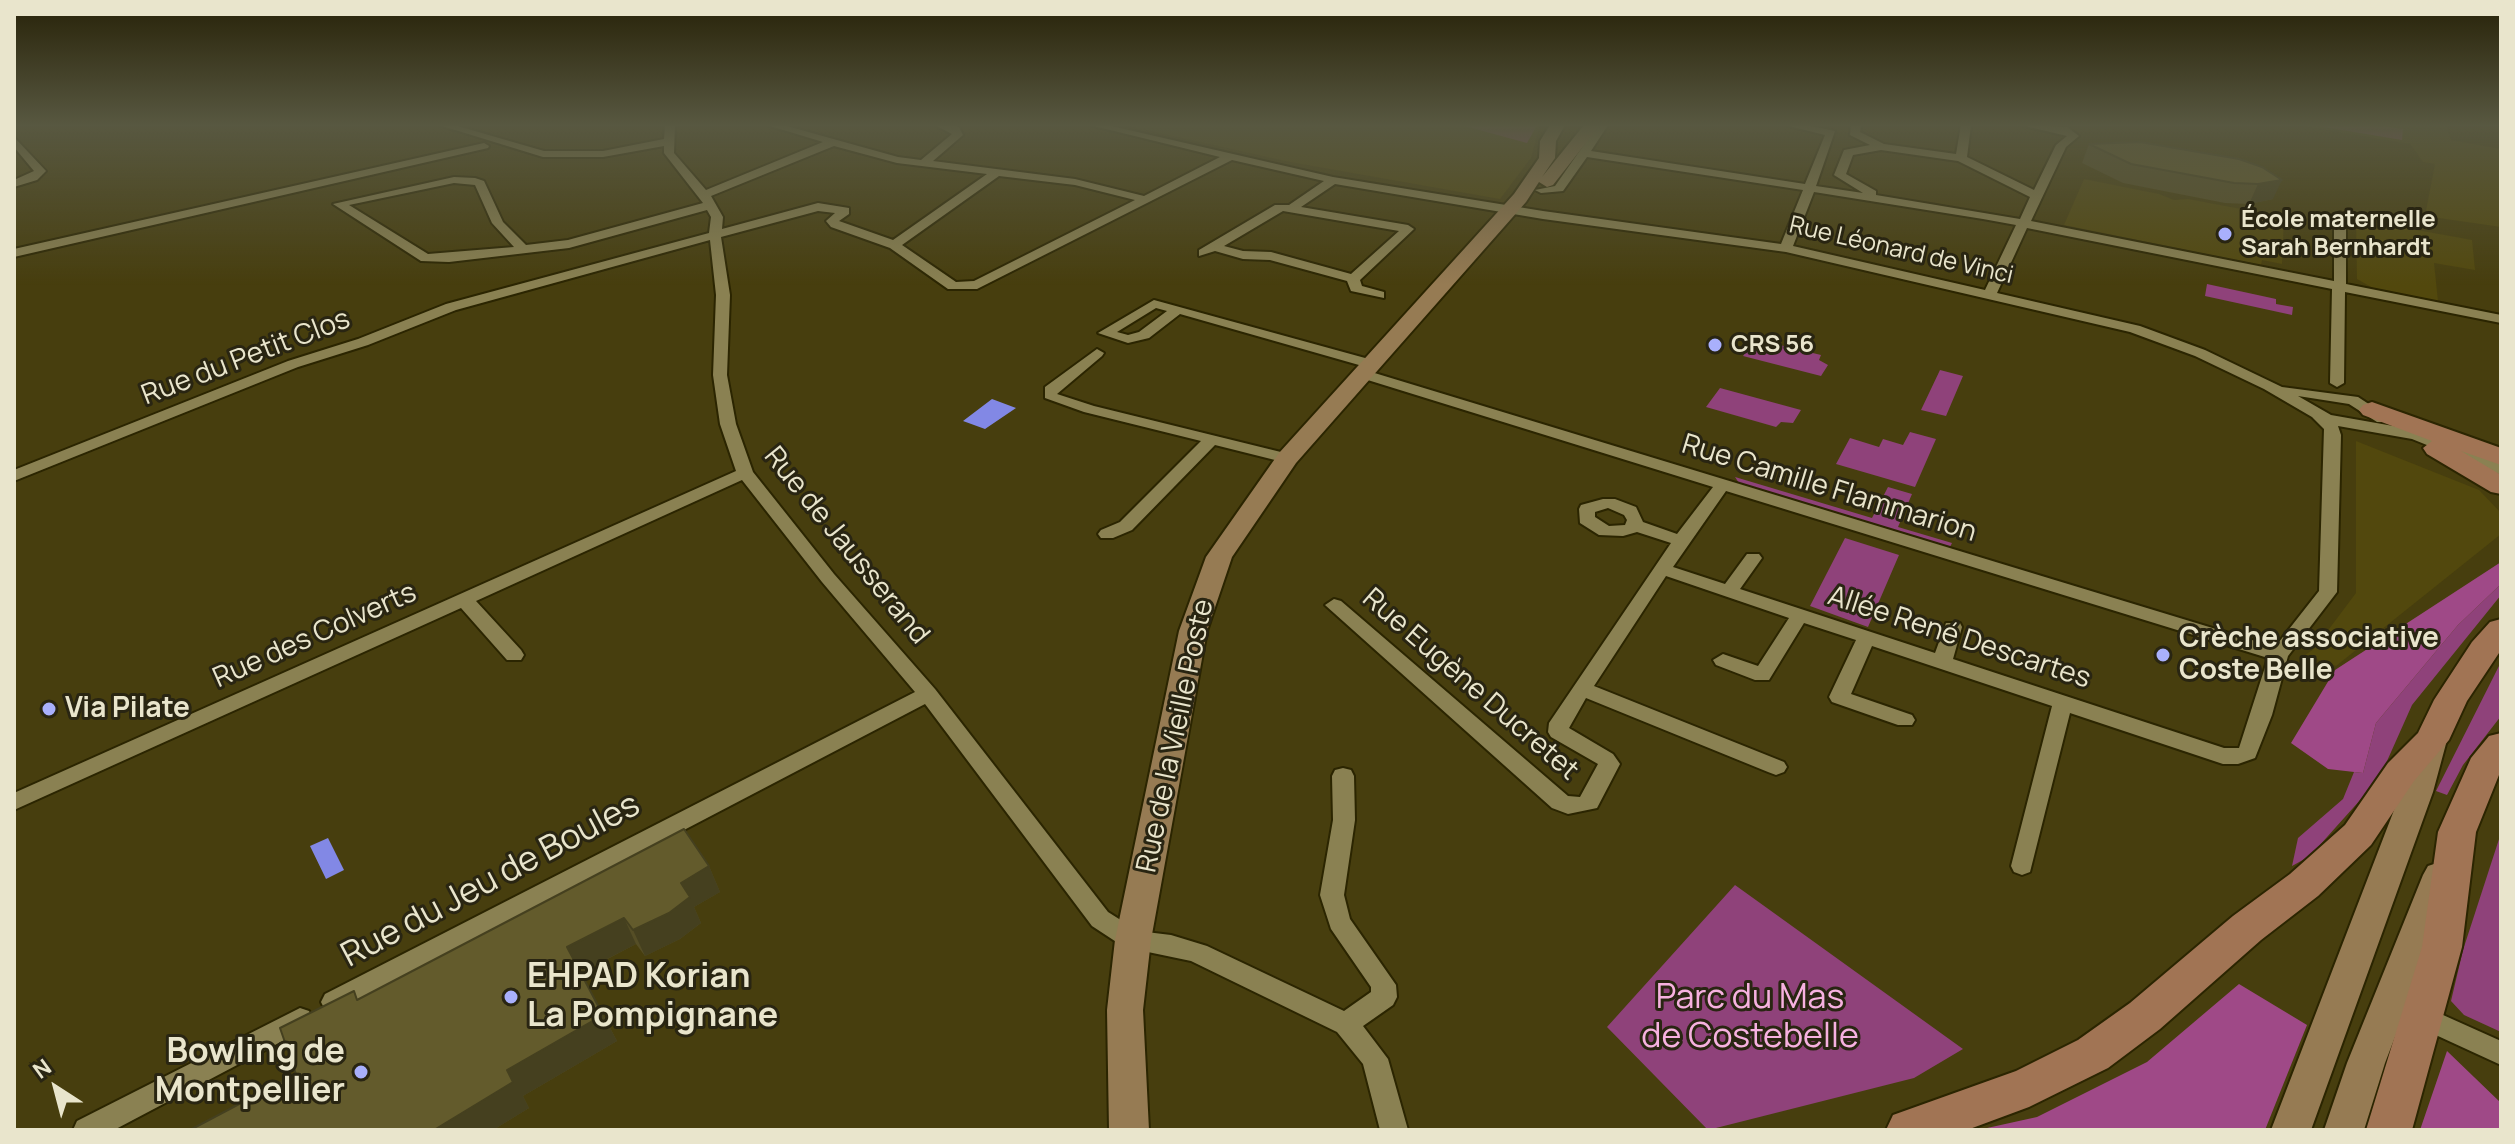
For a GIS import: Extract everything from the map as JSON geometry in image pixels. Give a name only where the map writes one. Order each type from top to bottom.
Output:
[{"type":"main road","name":"Rue de la Vieille Poste","points":[[1129,1130],[1125,1010],[1133,940],[1193,631],[1219,557],[1287,458],[1510,209],[1532,178]]},
{"type":"main road","name":"Rue de la Vieille Poste","points":[[1510,209],[1534,200],[1553,178]]},
{"type":"main road","points":[[2370,414],[2501,457]]},
{"type":"main road","points":[[2421,438],[2501,486]]},
{"type":"main road","points":[[2291,1130],[2417,792],[2432,740],[2451,700],[2483,650],[2501,629]]},
{"type":"main road","points":[[1909,1130],[2029,1087],[2093,1054],[2145,1016],[2247,928],[2304,885],[2358,835],[2401,772],[2432,740]]},
{"type":"main road","points":[[2344,1130],[2366,1063],[2457,832],[2484,767],[2501,745]]},
{"type":"main road","points":[[2389,1130],[2442,947],[2457,832]]},
{"type":"street","points":[[14,253],[342,178]]},
{"type":"street","points":[[690,178],[707,200]]},
{"type":"street","points":[[523,249],[498,223],[480,183],[475,181],[454,180],[339,204],[425,258],[449,258],[569,244],[707,200],[754,178]]},
{"type":"street","points":[[988,178],[894,245],[953,286],[977,285],[1188,178]]},
{"type":"street","points":[[1047,178],[1075,182],[1147,200]]},
{"type":"street","name":"Rue Léonard de Vinci","points":[[1326,178],[1510,209],[1786,248],[2161,337],[2314,403]]},
{"type":"street","points":[[1744,178],[2026,223],[2501,319]]},
{"type":"street","points":[[1786,248],[1814,178]]},
{"type":"street","points":[[1846,178],[1871,193],[1946,204],[1967,202]]},
{"type":"street","points":[[2002,178],[2037,196]]},
{"type":"street","points":[[1989,295],[2046,178]]},
{"type":"street","points":[[1293,207],[1333,180]]},
{"type":"street","name":"Rue de Jausserand","points":[[707,200],[717,217],[715,235],[723,295],[720,375],[728,424],[745,473],[828,578],[928,694],[1083,900],[1100,919],[1133,940]]},
{"type":"street","name":"Rue du Petit Clos","points":[[14,476],[293,364],[363,342],[451,307],[502,298],[818,207],[845,211],[832,221],[835,224],[894,245]]},
{"type":"street","points":[[1293,207],[1408,229],[1353,279],[1271,256],[1209,250],[1279,208],[1293,207]]},
{"type":"street","points":[[2314,403],[2337,383],[2340,216]]},
{"type":"street","points":[[1353,279],[1356,288],[1379,295]]},
{"type":"street","name":"Rue Camille Flammarion","points":[[1178,309],[1723,484],[2279,655]]},
{"type":"street","points":[[1097,353],[1050,390],[1050,395],[1077,406],[1287,458]]},
{"type":"street","points":[[2337,383],[2370,414]]},
{"type":"street","points":[[2314,403],[2341,396],[2370,414],[2421,438],[2501,470]]},
{"type":"street","points":[[2314,403],[2331,427],[2340,430],[2370,414]]},
{"type":"street","points":[[2279,655],[2328,592],[2340,430]]},
{"type":"street","points":[[1107,534],[1126,526],[1212,439]]},
{"type":"street","name":"Rue des Colverts","points":[[14,802],[745,473]]},
{"type":"street","points":[[1723,484],[1582,689],[1776,767]]},
{"type":"street","points":[[1634,525],[1681,541]]},
{"type":"street","points":[[1729,591],[1753,558]]},
{"type":"street","name":"Allée René Descartes","points":[[1662,569],[2223,756],[2248,753],[2279,655]]},
{"type":"street","points":[[464,600],[514,655]]},
{"type":"street","name":"Rue Eugène Ducretet","points":[[1334,605],[1568,806],[1589,802],[1609,764],[1585,745],[1558,732],[1582,689]]},
{"type":"street","points":[[1723,660],[1762,675],[1800,615]]},
{"type":"street","points":[[1942,662],[1953,627]]},
{"type":"street","points":[[1867,637],[1839,697],[1905,720]]},
{"type":"street","name":"Rue du Jeu de Boules","points":[[87,1130],[928,694]]},
{"type":"street","points":[[2022,866],[2063,701]]},
{"type":"street","points":[[1343,776],[1344,820],[1332,895],[1339,922],[1384,985],[1384,997],[1346,1024]]},
{"type":"street","points":[[1133,940],[1171,945],[1198,953],[1346,1024],[1375,1059],[1394,1130]]},
{"type":"street","points":[[2423,1017],[2501,1053]]},
{"type":"shaded area","points":[[1383,178],[1516,178],[1500,199]]},
{"type":"shaded area","points":[[2432,178],[2501,178],[2501,227],[2425,216]]},
{"type":"shaded area","points":[[2084,179],[2159,194],[2174,200],[2188,199],[2284,217],[2282,264],[2262,260],[2261,265],[2064,225]]},
{"type":"shaded area","points":[[2356,219],[2472,240],[2475,270],[2434,263],[2438,301],[2373,288],[2357,279]]},
{"type":"shaded area","points":[[2356,441],[2479,490],[2501,513],[2501,534],[2336,666],[2305,655],[2314,649],[2356,593]]},
{"type":"shaded area","points":[[2501,562],[2501,584],[2458,625],[2376,723],[2363,773],[2328,769],[2291,743],[2335,670]]},
{"type":"shaded area","points":[[2239,984],[2307,1025],[2265,1130],[1978,1130],[2037,1117],[2147,1062]]},
{"type":"shaded area","points":[[2447,1051],[2501,1103],[2501,1130],[2420,1130]]},
{"type":"green space","points":[[2207,284],[2276,299],[2276,304],[2293,307],[2292,315],[2205,296]]},
{"type":"green space","points":[[1755,339],[1821,355],[1819,360],[1828,365],[1821,376],[1743,356]]},
{"type":"green space","points":[[1940,370],[1963,376],[1946,416],[1921,410]]},
{"type":"green space","points":[[1720,388],[1801,410],[1793,423],[1781,422],[1776,427],[1706,407]]},
{"type":"green space","points":[[1910,432],[1936,439],[1915,487],[1836,464],[1850,438],[1879,447],[1883,439],[1903,445]]},
{"type":"green space","points":[[1735,477],[1872,518],[1888,487],[1912,494],[1898,527],[1952,543],[1950,547],[1739,483]]},
{"type":"green space","points":[[1845,538],[1899,555],[1868,627],[1810,606]]},
{"type":"green space","points":[[2501,584],[2501,595],[2412,705],[2379,779],[2310,856],[2292,866],[2298,838],[2343,799],[2354,772],[2363,773],[2376,723],[2458,625]]},
{"type":"green space","points":[[2501,662],[2501,716],[2463,765],[2447,795],[2436,791]]},
{"type":"green space","points":[[2501,833],[2501,1032],[2464,1015],[2451,1001],[2463,950]]},
{"type":"green space","name":"Parc du Mas de Costebelle","points":[[1735,885],[1963,1049],[1914,1078],[1708,1130],[1607,1027]]},
{"type":"water","points":[[992,399],[1016,408],[985,429],[963,421]]},
{"type":"water","points":[[328,838],[344,870],[326,879],[310,846]]},
{"type":"building","points":[[2209,178],[2282,180],[2258,184]]},
{"type":"building","points":[[684,829],[709,866],[681,883],[690,897],[669,913],[633,930],[624,918],[567,947],[603,1015],[507,1070],[513,1082],[434,1130],[190,1130],[296,1074],[280,1028],[354,991],[357,1000]]},
{"type":"place","name":"École maternelle Sarah Bernhardt","points":[[2225,234]]},
{"type":"place","name":"CRS 56","points":[[1715,345]]},
{"type":"place","name":"Crèche associative Coste Belle","points":[[2163,655]]},
{"type":"place","name":"Via Pilate","points":[[49,709]]},
{"type":"place","name":"EHPAD Korian La Pompignane","points":[[511,997]]},
{"type":"place","name":"Bowling de Montpellier","points":[[361,1072]]}]
